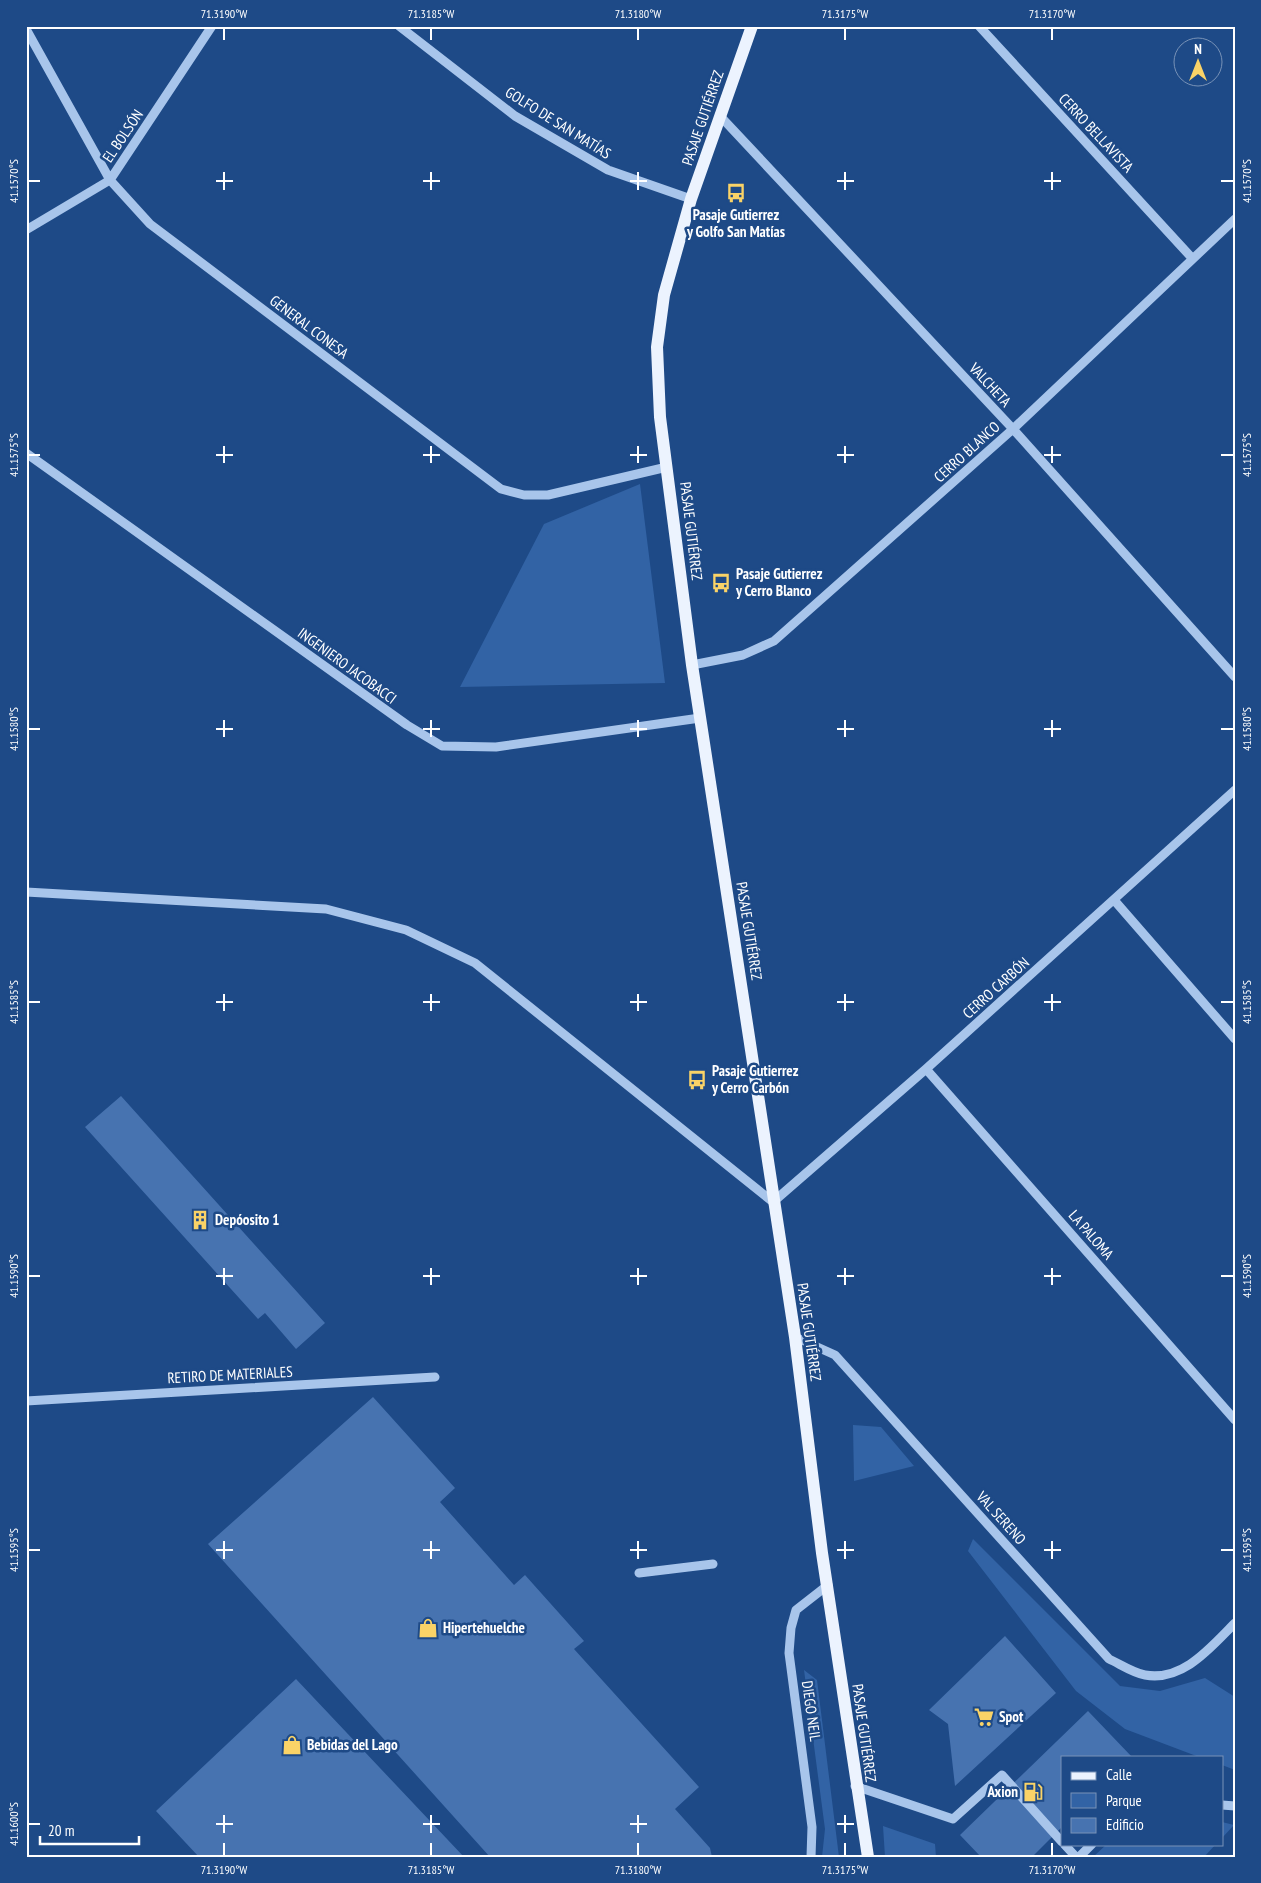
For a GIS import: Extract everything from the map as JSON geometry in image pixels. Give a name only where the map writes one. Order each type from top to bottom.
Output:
[{"type":"main road","name":"PASAJE GUTIÉRREZ","points":[[752,26],[691,199],[664,295],[657,347],[660,417],[692,665],[795,1337],[855,1786],[866,1855]]},
{"type":"street","name":"EL BOLSÓN","points":[[26,230],[110,180],[212,26]]},
{"type":"street","name":"GOLFO DE SAN MATÍAS","points":[[399,26],[515,116],[608,170],[691,199]]},
{"type":"street","name":"CERRO BELLAVISTA","points":[[979,26],[1192,258]]},
{"type":"street","name":"GENERAL CONESA","points":[[26,29],[110,180],[150,224],[500,489],[524,495],[548,495],[666,467]]},
{"type":"street","name":"VALCHETA","points":[[721,117],[1013,430],[1235,677]]},
{"type":"street","name":"CERRO BLANCO","points":[[692,665],[743,655],[774,642],[1013,430],[1235,219]]},
{"type":"street","name":"INGENIERO JACOBACCI","points":[[26,453],[406,725],[442,746],[496,747],[700,718]]},
{"type":"street","name":"CERRO CARBÓN","points":[[773,1202],[926,1069],[1235,790]]},
{"type":"street","points":[[26,892],[326,909],[406,930],[475,963],[773,1202]]},
{"type":"street","points":[[1114,900],[1235,1039]]},
{"type":"street","name":"LA PALOMA","points":[[926,1069],[1235,1420]]},
{"type":"street","name":"VAL SERENO","points":[[795,1337],[835,1355],[1110,1659],[1145,1675],[1172,1673],[1200,1658],[1235,1623]]},
{"type":"street","name":"RETIRO DE MATERIALES","points":[[26,1401],[435,1376]]},
{"type":"street","points":[[639,1573],[713,1564]]},
{"type":"street","name":"DIEGO NEIL","points":[[811,1857],[812,1827],[789,1653],[791,1628],[796,1610],[828,1585]]},
{"type":"street","points":[[855,1786],[952,1819],[1002,1775],[1061,1841]]},
{"type":"street","points":[[1066,1846],[1077,1857],[1090,1846]]},
{"type":"green space","points":[[640,484],[665,683],[460,687],[544,524]]},
{"type":"green space","points":[[853,1425],[881,1427],[914,1466],[854,1481]]},
{"type":"green space","points":[[973,1539],[1120,1686],[1160,1691],[1205,1678],[1235,1697],[1235,1770],[1224,1766],[1224,1756],[1196,1756],[1125,1729],[1076,1691],[968,1551]]},
{"type":"green space","points":[[804,1670],[817,1680],[839,1857],[822,1857],[825,1829]]},
{"type":"green space","points":[[1224,1822],[1234,1825],[1224,1836]]},
{"type":"green space","points":[[883,1826],[935,1844],[936,1857],[885,1857]]},
{"type":"green space","points":[[1105,1846],[1214,1846],[1204,1857],[1093,1857]]},
{"type":"building","name":"Depóosito 1","points":[[121,1096],[325,1323],[296,1349],[265,1313],[258,1319],[85,1127]]},
{"type":"building","name":"Hipertehuelche","points":[[373,1397],[455,1488],[440,1502],[514,1585],[525,1575],[584,1641],[574,1649],[699,1787],[675,1809],[710,1848],[712,1857],[490,1857],[208,1544]]},
{"type":"building","name":"Spot","points":[[1005,1636],[1056,1693],[955,1786],[948,1724],[929,1710]]},
{"type":"building","name":"Bebidas del Lago","points":[[296,1679],[464,1857],[199,1857],[156,1811]]},
{"type":"building","name":"Axion","points":[[1088,1711],[1131,1756],[1061,1756],[1061,1828],[1032,1857],[981,1857],[960,1835]]},
{"type":"place","name":"Pasaje Gutierrez y Golfo San Matías","points":[[736,193]]},
{"type":"place","name":"Pasaje Gutierrez y Cerro Blanco","points":[[721,583]]},
{"type":"place","name":"Pasaje Gutierrez y Cerro Carbón","points":[[697,1080]]},
{"type":"place","name":"Depóosito 1","points":[[200,1220]]},
{"type":"place","name":"Hipertehuelche","points":[[428,1628]]},
{"type":"place","name":"Spot","points":[[984,1717]]},
{"type":"place","name":"Bebidas del Lago","points":[[292,1745]]},
{"type":"place","name":"Axion","points":[[1033,1792]]}]
